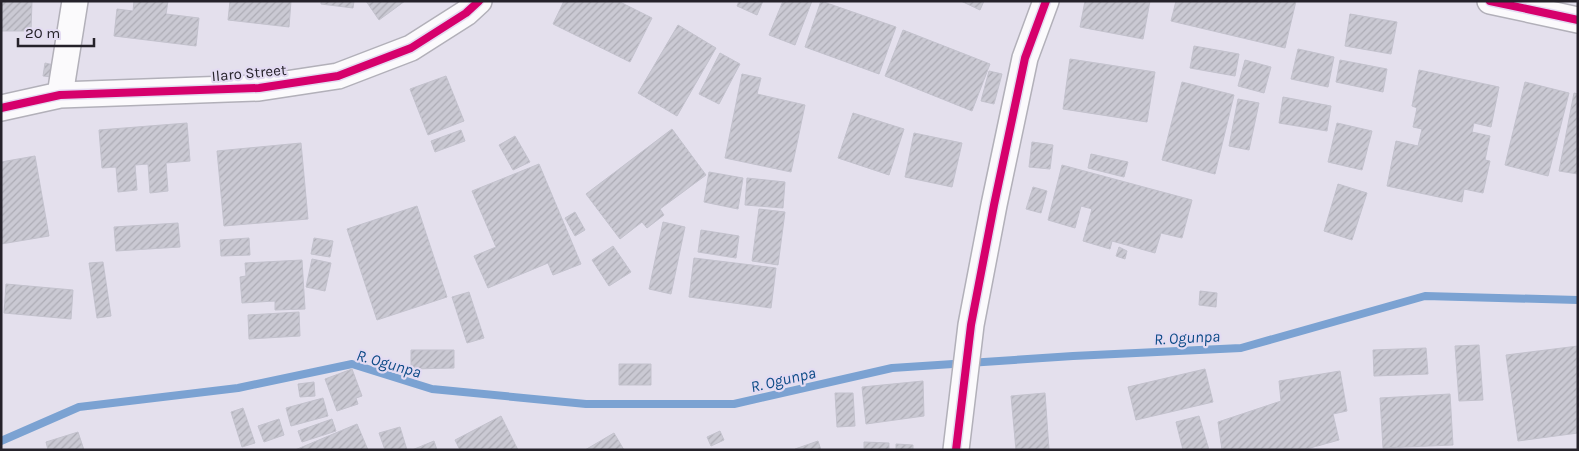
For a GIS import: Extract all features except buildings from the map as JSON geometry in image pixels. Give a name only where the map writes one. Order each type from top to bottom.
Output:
[{"type":"street","points":[[60,95],[75,1]]},
{"type":"street","name":"Ilaro Street","points":[[1,108],[60,95],[259,88],[338,76],[411,48],[466,13],[479,1]]},
{"type":"street","points":[[956,450],[972,325],[994,205],[1025,58],[1046,1]]},
{"type":"street","points":[[1490,1],[1578,20]]},
{"type":"waterway","name":"R. Ogunpa","points":[[1,441],[79,407],[238,388],[352,364],[432,389],[586,404],[734,404],[892,368],[1073,356],[1241,348],[1425,296],[1578,300]]},
{"type":"cycle path","points":[[1,108],[60,95],[259,88],[338,76],[411,48],[466,13],[479,1]]},
{"type":"cycle path","points":[[956,450],[971,325],[994,205],[1025,58],[1046,1]]},
{"type":"cycle path","points":[[1490,1],[1578,20]]}]
